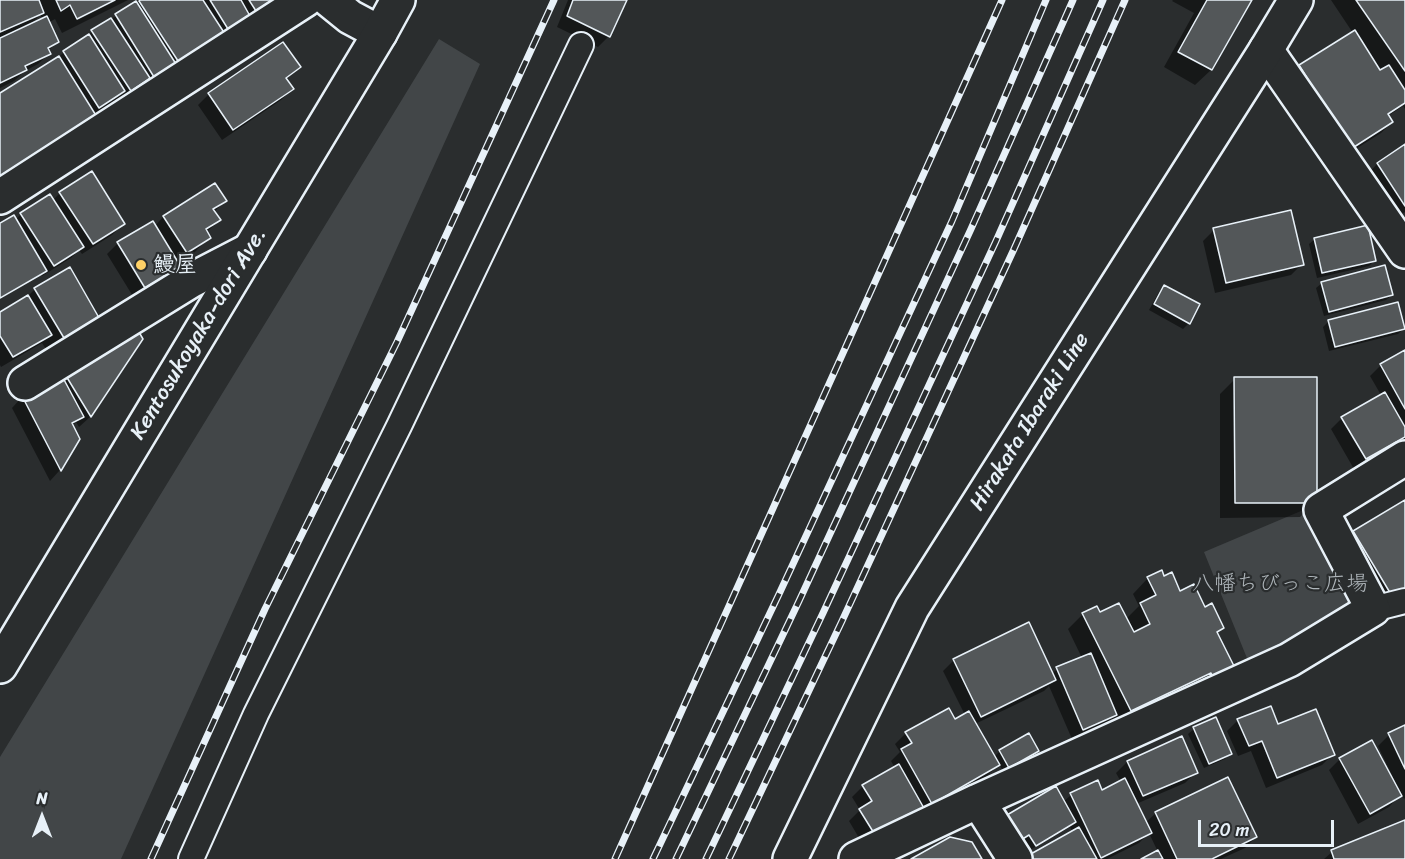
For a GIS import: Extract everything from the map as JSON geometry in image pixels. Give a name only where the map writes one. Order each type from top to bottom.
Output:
[{"type":"street","points":[[0,197],[305,0]]},
{"type":"street","points":[[329,0],[350,17],[380,33]]},
{"type":"street","name":"Kentosukoyaka-dori Ave.","points":[[0,666],[398,0]]},
{"type":"street","name":"Hirakata Ibaraki Line","points":[[790,859],[912,608],[1296,0]]},
{"type":"street","points":[[1266,50],[1403,242]]},
{"type":"street","points":[[25,382],[192,280],[250,250]]},
{"type":"street","points":[[856,859],[1289,660],[1373,609],[1321,510],[1405,458]]},
{"type":"street","points":[[978,801],[1015,859]]},
{"type":"lane","points":[[191,859],[256,714],[399,426],[581,45]]},
{"type":"lane","points":[[1373,609],[1405,601]]},
{"type":"green space","points":[[439,39],[480,64],[121,859],[0,859],[0,757]]},
{"type":"green space","name":"八幡ちびっこ広場","points":[[1308,508],[1362,605],[1251,668],[1204,552]]},
{"type":"building","points":[[0,0],[39,0],[44,13],[0,32]]},
{"type":"building","points":[[56,0],[115,0],[77,19],[70,5],[61,11]]},
{"type":"building","points":[[140,0],[203,0],[225,34],[180,64]]},
{"type":"building","points":[[210,0],[241,0],[250,16],[228,29]]},
{"type":"building","points":[[249,0],[272,0],[256,11]]},
{"type":"building","points":[[573,0],[627,0],[610,37],[567,16]]},
{"type":"building","points":[[1207,0],[1252,0],[1212,70],[1178,52]]},
{"type":"building","points":[[1356,0],[1405,0],[1405,71]]},
{"type":"building","points":[[136,1],[176,64],[154,77],[115,14]]},
{"type":"building","points":[[47,16],[59,42],[48,48],[51,54],[25,66],[27,70],[0,83],[0,38]]},
{"type":"building","points":[[111,18],[150,78],[131,91],[91,30]]},
{"type":"building","points":[[1355,30],[1380,70],[1389,65],[1405,90],[1405,103],[1388,114],[1393,122],[1351,149],[1299,65]]},
{"type":"building","points":[[89,34],[125,91],[99,108],[63,51]]},
{"type":"building","points":[[283,42],[301,67],[286,78],[294,89],[233,130],[208,93]]},
{"type":"building","points":[[59,56],[97,117],[0,176],[0,93]]},
{"type":"building","points":[[1405,144],[1405,206],[1377,163]]},
{"type":"building","points":[[92,171],[125,224],[93,244],[59,192]]},
{"type":"building","points":[[215,183],[227,201],[213,209],[221,220],[206,229],[211,238],[187,253],[163,216]]},
{"type":"building","points":[[50,194],[84,247],[54,266],[20,213]]},
{"type":"building","points":[[1291,210],[1304,265],[1226,283],[1213,228]]},
{"type":"building","points":[[14,215],[47,271],[0,298],[0,223]]},
{"type":"building","points":[[153,221],[181,267],[145,288],[117,242]]},
{"type":"building","points":[[1368,225],[1376,261],[1322,273],[1314,238]]},
{"type":"building","points":[[1385,265],[1393,295],[1329,312],[1321,282]]},
{"type":"building","points":[[70,267],[102,323],[67,343],[34,288]]},
{"type":"building","points":[[1164,285],[1200,304],[1190,324],[1154,304]]},
{"type":"building","points":[[28,295],[52,335],[13,357],[0,336],[0,312]]},
{"type":"building","points":[[1398,302],[1405,329],[1335,347],[1328,320]]},
{"type":"building","points":[[136,327],[143,339],[91,417],[63,371]]},
{"type":"building","points":[[1405,350],[1405,409],[1380,364]]},
{"type":"building","points":[[62,376],[84,417],[72,423],[80,439],[61,471],[22,396]]},
{"type":"building","points":[[1234,377],[1317,377],[1317,503],[1235,503]]},
{"type":"building","points":[[1385,392],[1405,427],[1405,437],[1366,459],[1341,417]]},
{"type":"building","points":[[1405,500],[1405,588],[1392,596],[1353,531]]},
{"type":"building","points":[[1162,570],[1164,576],[1172,572],[1180,591],[1194,584],[1205,607],[1212,603],[1224,628],[1217,632],[1236,670],[1214,679],[1211,673],[1131,711],[1082,613],[1097,606],[1100,612],[1119,603],[1134,632],[1150,624],[1140,603],[1156,595],[1147,577]]},
{"type":"building","points":[[1029,622],[1056,680],[981,717],[953,659]]},
{"type":"building","points":[[1091,653],[1117,715],[1083,730],[1056,667]]},
{"type":"building","points":[[1271,706],[1278,724],[1316,709],[1335,755],[1277,778],[1262,741],[1249,746],[1237,719]]},
{"type":"building","points":[[949,708],[955,719],[969,711],[1000,765],[932,804],[901,749],[912,743],[905,732]]},
{"type":"building","points":[[1216,717],[1232,754],[1209,764],[1193,727]]},
{"type":"building","points":[[1405,725],[1405,769],[1388,733]]},
{"type":"building","points":[[1029,733],[1039,751],[1009,768],[999,750]]},
{"type":"building","points":[[1182,736],[1198,773],[1143,796],[1127,761]]},
{"type":"building","points":[[1372,740],[1402,796],[1370,814],[1339,758]]},
{"type":"building","points":[[899,764],[925,810],[877,838],[859,809],[872,801],[862,785]]},
{"type":"building","points":[[1228,777],[1257,837],[1212,859],[1177,859],[1155,812]]},
{"type":"building","points":[[1125,778],[1152,833],[1101,858],[1070,793],[1098,780],[1102,790]]},
{"type":"building","points":[[1056,786],[1076,822],[1036,846],[1029,835],[1021,840],[1007,815]]},
{"type":"building","points":[[1405,820],[1405,859],[1334,859],[1331,850]]},
{"type":"building","points":[[1079,827],[1097,859],[1031,859],[1029,855]]},
{"type":"building","points":[[950,837],[972,842],[982,859],[911,859]]},
{"type":"building","points":[[1158,850],[1163,859],[1141,859]]},
{"type":"railway","points":[[151,859],[265,609],[397,342],[554,0]]},
{"type":"railway","points":[[615,859],[1002,0]]},
{"type":"railway","points":[[653,859],[952,221],[1046,0]]},
{"type":"railway","points":[[676,859],[799,601],[971,229],[1073,0]]},
{"type":"railway","points":[[706,859],[996,241],[1103,0]]},
{"type":"railway","points":[[729,859],[1014,249],[1125,0]]},
{"type":"place","name":"鰻屋","points":[[141,265]]}]
